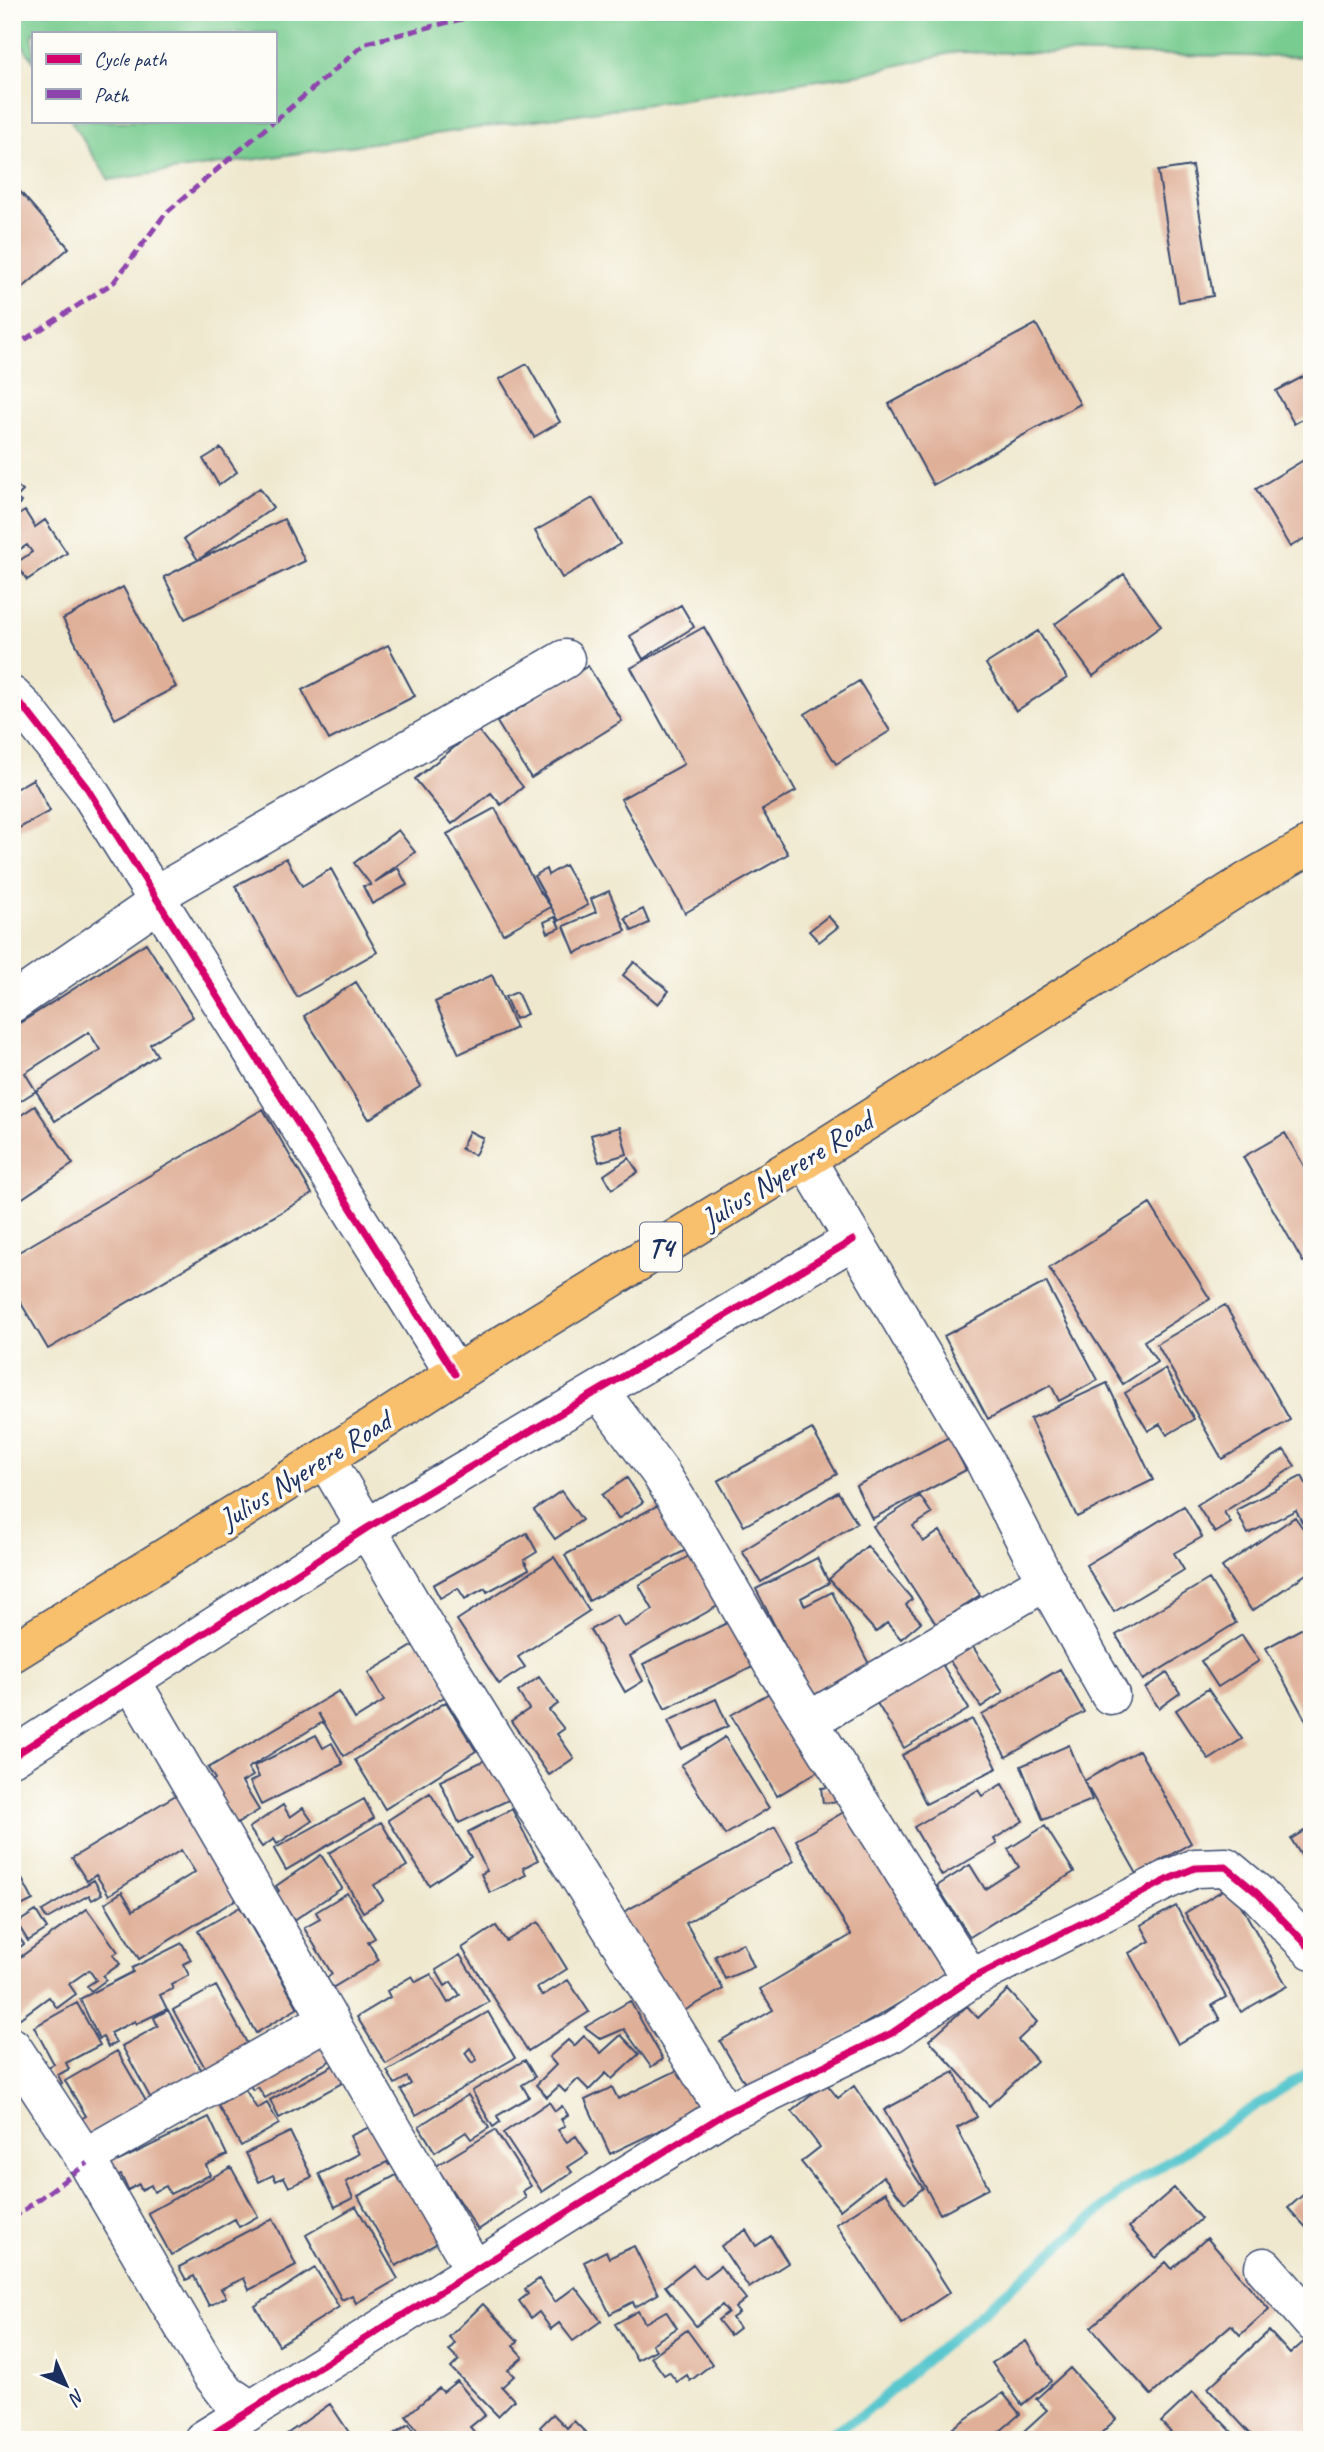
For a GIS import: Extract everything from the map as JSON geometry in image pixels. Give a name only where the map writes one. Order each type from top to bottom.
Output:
[{"type":"highway","name":"Julius Nyerere Road","points":[[12,1653],[455,1374],[806,1159],[1246,882],[1312,844]]},
{"type":"street","points":[[12,1003],[158,898],[565,659]]},
{"type":"street","points":[[12,696],[27,711],[87,788],[455,1374]]},
{"type":"street","points":[[806,1159],[983,1458],[1046,1581],[1110,1695]]},
{"type":"street","points":[[12,1757],[367,1528],[853,1240]]},
{"type":"street","points":[[599,1391],[659,1471],[774,1666],[971,1979]]},
{"type":"street","points":[[325,1458],[445,1661],[726,2113]]},
{"type":"street","points":[[809,1721],[1046,1581]]},
{"type":"street","points":[[132,1682],[474,2269]]},
{"type":"street","points":[[204,2440],[726,2113],[892,2033],[971,1979],[1195,1868],[1226,1867],[1257,1893],[1312,1950]]},
{"type":"street","points":[[84,2158],[329,2019]]},
{"type":"street","points":[[12,2048],[84,2158],[210,2372],[227,2394],[251,2410]]},
{"type":"street","points":[[1264,2267],[1312,2322]]},
{"type":"green space","points":[[12,12],[1312,12],[1312,57],[955,52],[861,74],[109,180],[72,122],[276,122],[276,32],[32,32],[32,59],[12,28]]},
{"type":"building","points":[[1192,166],[1213,296],[1179,302],[1158,171]]},
{"type":"building","points":[[16,187],[69,248],[12,297],[12,190]]},
{"type":"building","points":[[1036,324],[1080,404],[933,485],[889,404]]},
{"type":"building","points":[[527,364],[560,422],[534,437],[500,379]]},
{"type":"building","points":[[1312,372],[1312,414],[1294,424],[1276,391]]},
{"type":"building","points":[[221,448],[237,472],[219,485],[203,459]]},
{"type":"building","points":[[1312,455],[1312,534],[1290,547],[1256,489]]},
{"type":"building","points":[[17,486],[23,491],[16,498],[21,502],[12,512],[12,490]]},
{"type":"building","points":[[260,488],[273,508],[198,560],[184,539]]},
{"type":"building","points":[[593,498],[620,544],[562,578],[535,531]]},
{"type":"building","points":[[25,511],[35,527],[45,520],[67,553],[27,580],[16,563],[32,552],[27,545],[12,554],[12,519]]},
{"type":"building","points":[[284,519],[305,561],[185,619],[164,577]]},
{"type":"building","points":[[1124,574],[1161,626],[1093,676],[1055,624]]},
{"type":"building","points":[[123,587],[176,687],[115,719],[63,619]]},
{"type":"building","points":[[681,605],[694,627],[643,659],[630,636]]},
{"type":"building","points":[[704,627],[796,791],[762,810],[788,854],[685,913],[621,799],[684,764],[631,668]]},
{"type":"building","points":[[1038,631],[1067,678],[1016,711],[986,664]]},
{"type":"building","points":[[388,645],[415,696],[329,740],[302,690]]},
{"type":"building","points":[[588,666],[622,721],[531,778],[497,722]]},
{"type":"building","points":[[859,681],[890,731],[836,764],[805,714]]},
{"type":"building","points":[[477,729],[523,787],[501,805],[491,793],[452,824],[415,779]]},
{"type":"building","points":[[33,779],[50,811],[12,832],[12,791]]},
{"type":"building","points":[[495,808],[538,889],[551,907],[503,934],[447,834]]},
{"type":"building","points":[[398,830],[415,852],[375,882],[398,868],[407,885],[372,904],[363,886],[371,885],[354,863]]},
{"type":"building","points":[[286,858],[302,886],[331,869],[377,952],[297,997],[235,886]]},
{"type":"building","points":[[565,865],[588,905],[559,921],[534,876],[546,869],[548,875]]},
{"type":"building","points":[[609,891],[626,931],[575,953],[564,926],[596,912],[591,899]]},
{"type":"building","points":[[643,909],[649,923],[632,931],[625,918]]},
{"type":"building","points":[[828,916],[838,927],[819,942],[809,931]]},
{"type":"building","points":[[555,917],[560,928],[548,933],[544,922]]},
{"type":"building","points":[[146,943],[193,1017],[150,1044],[157,1055],[55,1121],[36,1091],[12,1106],[12,1028]],"holes":[[[89,1032],[100,1050],[36,1091],[25,1073]]]},
{"type":"building","points":[[634,962],[669,991],[658,1004],[623,975]]},
{"type":"building","points":[[492,975],[516,1028],[459,1054],[435,1002]]},
{"type":"building","points":[[356,982],[421,1086],[369,1119],[304,1016]]},
{"type":"building","points":[[517,992],[527,1014],[515,1019],[505,997]]},
{"type":"building","points":[[35,1106],[73,1164],[12,1205],[12,1121]]},
{"type":"building","points":[[263,1109],[312,1194],[48,1349],[12,1288],[12,1256]]},
{"type":"building","points":[[620,1127],[627,1154],[599,1162],[591,1135]]},
{"type":"building","points":[[469,1131],[483,1138],[475,1155],[461,1149]]},
{"type":"building","points":[[1285,1133],[1312,1180],[1312,1257],[1303,1262],[1243,1157]]},
{"type":"building","points":[[629,1158],[638,1172],[612,1189],[604,1175]]},
{"type":"building","points":[[1150,1204],[1210,1299],[1144,1341],[1157,1362],[1123,1384],[1049,1268]]},
{"type":"building","points":[[1046,1282],[1098,1380],[1059,1401],[1051,1385],[988,1419],[944,1336]]},
{"type":"building","points":[[1225,1305],[1290,1420],[1222,1459],[1157,1344]]},
{"type":"building","points":[[1165,1369],[1194,1419],[1167,1435],[1160,1424],[1148,1431],[1125,1393]]},
{"type":"building","points":[[1107,1383],[1153,1480],[1077,1517],[1030,1419]]},
{"type":"building","points":[[812,1429],[837,1474],[744,1526],[718,1481]]},
{"type":"building","points":[[949,1437],[966,1470],[872,1519],[856,1486]]},
{"type":"building","points":[[1284,1450],[1295,1466],[1224,1512],[1231,1523],[1215,1533],[1197,1505]]},
{"type":"building","points":[[1302,1476],[1312,1495],[1312,1517],[1302,1522],[1296,1510],[1248,1534],[1236,1510]]},
{"type":"building","points":[[627,1478],[643,1502],[618,1519],[602,1495]]},
{"type":"building","points":[[561,1491],[582,1520],[555,1539],[534,1510]]},
{"type":"building","points":[[838,1492],[857,1523],[761,1582],[742,1551]]},
{"type":"building","points":[[920,1496],[932,1514],[913,1526],[923,1542],[940,1531],[980,1595],[936,1624],[873,1526]]},
{"type":"building","points":[[662,1503],[686,1550],[589,1601],[565,1555]]},
{"type":"building","points":[[1184,1506],[1202,1537],[1174,1553],[1184,1570],[1114,1612],[1086,1565]]},
{"type":"building","points":[[1295,1517],[1312,1541],[1312,1570],[1252,1611],[1222,1567]]},
{"type":"building","points":[[527,1533],[537,1552],[524,1560],[529,1569],[487,1592],[485,1588],[465,1599],[458,1588],[440,1598],[433,1585]]},
{"type":"building","points":[[867,1546],[912,1599],[906,1605],[921,1622],[901,1639],[887,1623],[876,1632],[829,1579]]},
{"type":"building","points":[[701,1549],[730,1599],[630,1656],[643,1681],[625,1692],[590,1630],[617,1615],[624,1627],[653,1610],[639,1585]]},
{"type":"building","points":[[554,1557],[589,1611],[518,1657],[525,1667],[499,1684],[457,1620]]},
{"type":"building","points":[[817,1558],[829,1583],[801,1598],[805,1606],[832,1592],[870,1666],[811,1697],[756,1589]]},
{"type":"building","points":[[1209,1579],[1236,1623],[1143,1680],[1116,1635]]},
{"type":"building","points":[[737,1618],[759,1664],[665,1709],[643,1664]]},
{"type":"building","points":[[1312,1623],[1312,1732],[1266,1648]]},
{"type":"building","points":[[1242,1635],[1259,1661],[1218,1687],[1201,1661]]},
{"type":"building","points":[[967,1638],[1003,1692],[981,1707],[945,1654]]},
{"type":"building","points":[[421,1641],[451,1693],[344,1756],[318,1713],[323,1722],[248,1768],[253,1776],[242,1782],[259,1810],[235,1825],[210,1782],[215,1779],[208,1768],[339,1691],[355,1719],[384,1701],[368,1673]]},
{"type":"building","points":[[942,1664],[969,1709],[904,1748],[877,1703]]},
{"type":"building","points":[[1060,1669],[1084,1712],[1006,1757],[982,1715]]},
{"type":"building","points":[[1167,1673],[1180,1693],[1159,1708],[1145,1688]]},
{"type":"building","points":[[539,1677],[558,1704],[549,1710],[564,1729],[557,1734],[574,1758],[549,1775],[511,1721],[529,1709],[518,1692]]},
{"type":"building","points":[[778,1688],[825,1767],[777,1796],[731,1715]]},
{"type":"building","points":[[1208,1689],[1242,1739],[1209,1760],[1176,1710]]},
{"type":"building","points":[[716,1699],[728,1726],[681,1749],[668,1721]]},
{"type":"building","points":[[446,1702],[476,1751],[385,1809],[355,1760]]},
{"type":"building","points":[[972,1719],[997,1768],[926,1804],[902,1755]]},
{"type":"building","points":[[316,1735],[323,1748],[332,1743],[343,1764],[261,1805],[250,1782],[259,1777],[254,1766]]},
{"type":"building","points":[[725,1737],[769,1808],[725,1835],[681,1765]]},
{"type":"building","points":[[1069,1745],[1092,1800],[1043,1820],[1021,1766]]},
{"type":"building","points":[[1139,1750],[1191,1843],[1137,1874],[1084,1781]]},
{"type":"building","points":[[494,1756],[513,1798],[459,1823],[440,1781]]},
{"type":"building","points":[[1002,1784],[1023,1821],[994,1839],[997,1844],[942,1876],[914,1827],[978,1790],[982,1796]]},
{"type":"building","points":[[846,1786],[847,1800],[823,1803],[821,1788]]},
{"type":"building","points":[[179,1793],[243,1895],[139,1959],[105,1903],[122,1892],[133,1910],[195,1872],[181,1850],[109,1895],[96,1875],[87,1881],[72,1858]]},
{"type":"building","points":[[430,1793],[471,1857],[429,1885],[388,1820]]},
{"type":"building","points":[[364,1799],[374,1818],[286,1870],[274,1849]]},
{"type":"building","points":[[283,1805],[290,1817],[303,1808],[312,1821],[277,1844],[274,1839],[262,1847],[249,1828]]},
{"type":"building","points":[[854,1806],[952,1972],[750,2092],[720,2041],[773,2010],[760,1989],[851,1935],[796,1840]]},
{"type":"building","points":[[512,1809],[538,1860],[523,1868],[526,1875],[490,1893],[481,1874],[487,1871],[468,1832]]},
{"type":"building","points":[[381,1822],[407,1866],[374,1885],[383,1900],[363,1912],[329,1853]]},
{"type":"building","points":[[1045,1826],[1074,1872],[970,1937],[937,1886],[970,1865],[985,1889],[1019,1867],[1008,1849]]},
{"type":"building","points":[[1312,1826],[1312,1873],[1291,1839]]},
{"type":"building","points":[[775,1827],[794,1861],[686,1923],[723,1989],[673,2017],[617,1916]]},
{"type":"building","points":[[321,1855],[342,1888],[294,1920],[276,1893],[279,1891],[276,1886]]},
{"type":"building","points":[[12,1860],[33,1900],[21,1906],[12,1890]]},
{"type":"building","points":[[94,1880],[102,1894],[92,1900],[89,1895],[47,1919],[42,1911]]},
{"type":"building","points":[[1230,1886],[1287,1986],[1241,2012],[1185,1913]]},
{"type":"building","points":[[347,1893],[375,1938],[368,1942],[379,1960],[332,1988],[327,1978],[332,1974],[304,1928],[320,1919],[316,1912]]},
{"type":"building","points":[[1176,1906],[1226,1997],[1212,2005],[1220,2020],[1178,2044],[1129,1953],[1150,1941],[1141,1925]]},
{"type":"building","points":[[240,1907],[298,2008],[256,2033],[198,1931]]},
{"type":"building","points":[[87,1909],[118,1952],[113,1955],[120,1964],[103,1976],[106,1980],[91,1991],[87,1986],[96,1980],[89,1970],[69,1984],[76,1994],[57,2008],[49,1997],[12,2024],[12,1963]]},
{"type":"building","points":[[36,1911],[47,1929],[28,1941],[17,1923]]},
{"type":"building","points":[[538,1922],[567,1969],[537,1988],[542,1996],[568,1980],[589,2012],[528,2051],[462,1948],[496,1926],[506,1941]]},
{"type":"building","points":[[12,1928],[24,1944],[12,1953]]},
{"type":"building","points":[[182,1943],[191,1960],[183,1964],[189,1975],[171,1985],[173,1989],[160,1995],[167,2009],[110,2033],[116,2043],[108,2047],[103,2037],[99,2039],[80,1999],[133,1972],[132,1968]]},
{"type":"building","points":[[743,1943],[754,1967],[725,1979],[715,1956]]},
{"type":"building","points":[[460,1955],[489,2002],[386,2064],[357,2017],[390,1997],[387,1991],[412,1976],[416,1982],[431,1974],[448,2003],[460,1995],[451,1982],[445,1986],[436,1970]]},
{"type":"building","points":[[216,1986],[253,2054],[210,2077],[173,2010]]},
{"type":"building","points":[[1008,1990],[1037,2022],[1018,2040],[1037,2061],[989,2106],[929,2040],[967,2006],[978,2018]]},
{"type":"building","points":[[630,2001],[663,2059],[651,2067],[624,2029],[601,2039],[585,2027]]},
{"type":"building","points":[[77,2003],[100,2045],[66,2063],[69,2069],[58,2075],[62,2083],[53,2088],[48,2067],[54,2064],[34,2027]]},
{"type":"building","points":[[168,2010],[206,2080],[156,2108],[122,2046],[158,2026],[154,2018]]},
{"type":"building","points":[[488,2012],[515,2058],[416,2115],[401,2090],[411,2084],[407,2077],[395,2084],[387,2071]],"holes":[[[470,2048],[477,2060],[472,2063],[465,2053]]]},
{"type":"building","points":[[621,2035],[639,2054],[612,2079],[606,2073],[589,2090],[578,2079],[565,2092],[559,2086],[547,2097],[536,2085],[556,2065],[549,2057],[568,2040],[574,2046],[584,2036],[601,2053]]},
{"type":"building","points":[[321,2040],[331,2060],[265,2098],[258,2087],[253,2090],[247,2081]]},
{"type":"building","points":[[117,2051],[153,2113],[90,2139],[79,2120],[86,2116],[65,2081]]},
{"type":"building","points":[[525,2060],[535,2077],[522,2085],[529,2097],[497,2116],[500,2122],[493,2127],[472,2091]]},
{"type":"building","points":[[339,2062],[349,2079],[279,2118],[270,2100]]},
{"type":"building","points":[[684,2067],[704,2109],[610,2154],[585,2100],[612,2087],[618,2099]]},
{"type":"building","points":[[954,2072],[977,2117],[957,2128],[989,2188],[940,2214],[884,2110]]},
{"type":"building","points":[[826,2083],[838,2098],[854,2086],[923,2188],[905,2203],[883,2176],[840,2210],[801,2162],[820,2147],[792,2111]]},
{"type":"building","points":[[245,2089],[257,2109],[267,2103],[279,2124],[241,2146],[218,2105]]},
{"type":"building","points":[[468,2095],[489,2128],[471,2139],[466,2132],[435,2152],[419,2126]]},
{"type":"building","points":[[549,2102],[555,2111],[562,2106],[568,2115],[561,2119],[565,2126],[558,2130],[567,2142],[576,2136],[588,2154],[568,2167],[572,2172],[542,2192],[503,2133]]},
{"type":"building","points":[[209,2117],[227,2155],[206,2165],[210,2175],[170,2194],[166,2186],[154,2192],[151,2185],[141,2190],[139,2184],[128,2190],[121,2175],[109,2180],[100,2163],[116,2155],[119,2161]]},
{"type":"building","points":[[378,2123],[395,2163],[389,2165],[387,2162],[346,2182],[353,2198],[335,2207],[319,2174],[359,2154],[350,2136]]},
{"type":"building","points":[[495,2130],[531,2186],[523,2191],[526,2198],[478,2230],[436,2166]]},
{"type":"building","points":[[290,2132],[312,2177],[289,2187],[284,2177],[276,2181],[273,2175],[259,2182],[246,2153]]},
{"type":"building","points":[[231,2167],[258,2216],[239,2227],[235,2219],[171,2255],[148,2213]]},
{"type":"building","points":[[409,2168],[447,2238],[396,2266],[358,2196]]},
{"type":"building","points":[[1312,2187],[1312,2234],[1288,2208]]},
{"type":"building","points":[[1174,2188],[1201,2219],[1156,2258],[1129,2227]]},
{"type":"building","points":[[886,2192],[950,2292],[902,2324],[836,2224]]},
{"type":"building","points":[[356,2206],[398,2279],[356,2303],[352,2295],[342,2300],[306,2235]]},
{"type":"building","points":[[273,2218],[296,2265],[249,2290],[244,2278],[221,2289],[226,2297],[209,2306],[194,2276],[186,2280],[179,2267]]},
{"type":"building","points":[[746,2230],[756,2246],[771,2236],[788,2263],[749,2288],[721,2246]]},
{"type":"building","points":[[1207,2238],[1269,2309],[1240,2335],[1231,2325],[1151,2395],[1091,2327],[1166,2262],[1172,2269]]},
{"type":"building","points":[[634,2246],[658,2294],[635,2307],[633,2302],[610,2314],[584,2262],[606,2251],[609,2258]]},
{"type":"building","points":[[693,2264],[704,2278],[720,2266],[746,2299],[735,2308],[739,2313],[732,2318],[739,2328],[730,2335],[718,2320],[728,2312],[722,2305],[696,2326],[665,2286]]},
{"type":"building","points":[[315,2268],[339,2307],[279,2345],[255,2306]]},
{"type":"building","points":[[539,2279],[555,2302],[575,2287],[601,2321],[573,2341],[559,2323],[551,2329],[539,2312],[531,2318],[519,2301],[528,2294],[525,2289]]},
{"type":"building","points":[[483,2304],[518,2341],[513,2346],[523,2357],[508,2370],[514,2376],[502,2387],[514,2400],[498,2416],[451,2368],[459,2360],[449,2350],[455,2343],[449,2337]]},
{"type":"building","points":[[638,2311],[645,2323],[666,2311],[677,2328],[652,2344],[656,2350],[637,2360],[615,2324]]},
{"type":"building","points":[[687,2330],[712,2364],[690,2381],[687,2375],[677,2382],[669,2372],[664,2375],[651,2357]]},
{"type":"building","points":[[1269,2331],[1290,2354],[1308,2338],[1312,2342],[1312,2440],[1256,2440],[1208,2388]]},
{"type":"building","points":[[1026,2341],[1051,2381],[1022,2405],[992,2363]]},
{"type":"building","points":[[1070,2368],[1116,2419],[1094,2440],[1014,2440],[1047,2410],[1036,2399]]},
{"type":"building","points":[[457,2381],[485,2415],[470,2427],[476,2434],[473,2440],[426,2440],[406,2416],[439,2388],[443,2392]]},
{"type":"building","points":[[1193,2392],[1240,2440],[1178,2440],[1161,2422]]},
{"type":"building","points":[[1003,2393],[1020,2414],[990,2440],[956,2440],[950,2430]]},
{"type":"building","points":[[330,2404],[354,2440],[287,2440],[284,2436]]},
{"type":"building","points":[[553,2414],[567,2428],[574,2421],[587,2434],[583,2437],[585,2440],[536,2440],[544,2432],[540,2427]]},
{"type":"building","points":[[409,2424],[420,2440],[386,2440]]},
{"type":"waterway","points":[[818,2440],[864,2414],[1124,2190],[1312,2070]]},
{"type":"marked path","points":[[276,120],[366,43],[489,12]]},
{"type":"marked path","points":[[12,348],[114,282],[166,213],[273,122]]},
{"type":"marked path","points":[[12,2219],[88,2163]]},
{"type":"cycle path","points":[[12,696],[27,711],[87,788],[455,1374]]},
{"type":"cycle path","points":[[12,1757],[367,1528],[853,1240]]},
{"type":"cycle path","points":[[203,2440],[726,2113],[892,2033],[971,1979],[1171,1878],[1195,1868],[1226,1867],[1257,1893],[1312,1950]]}]
